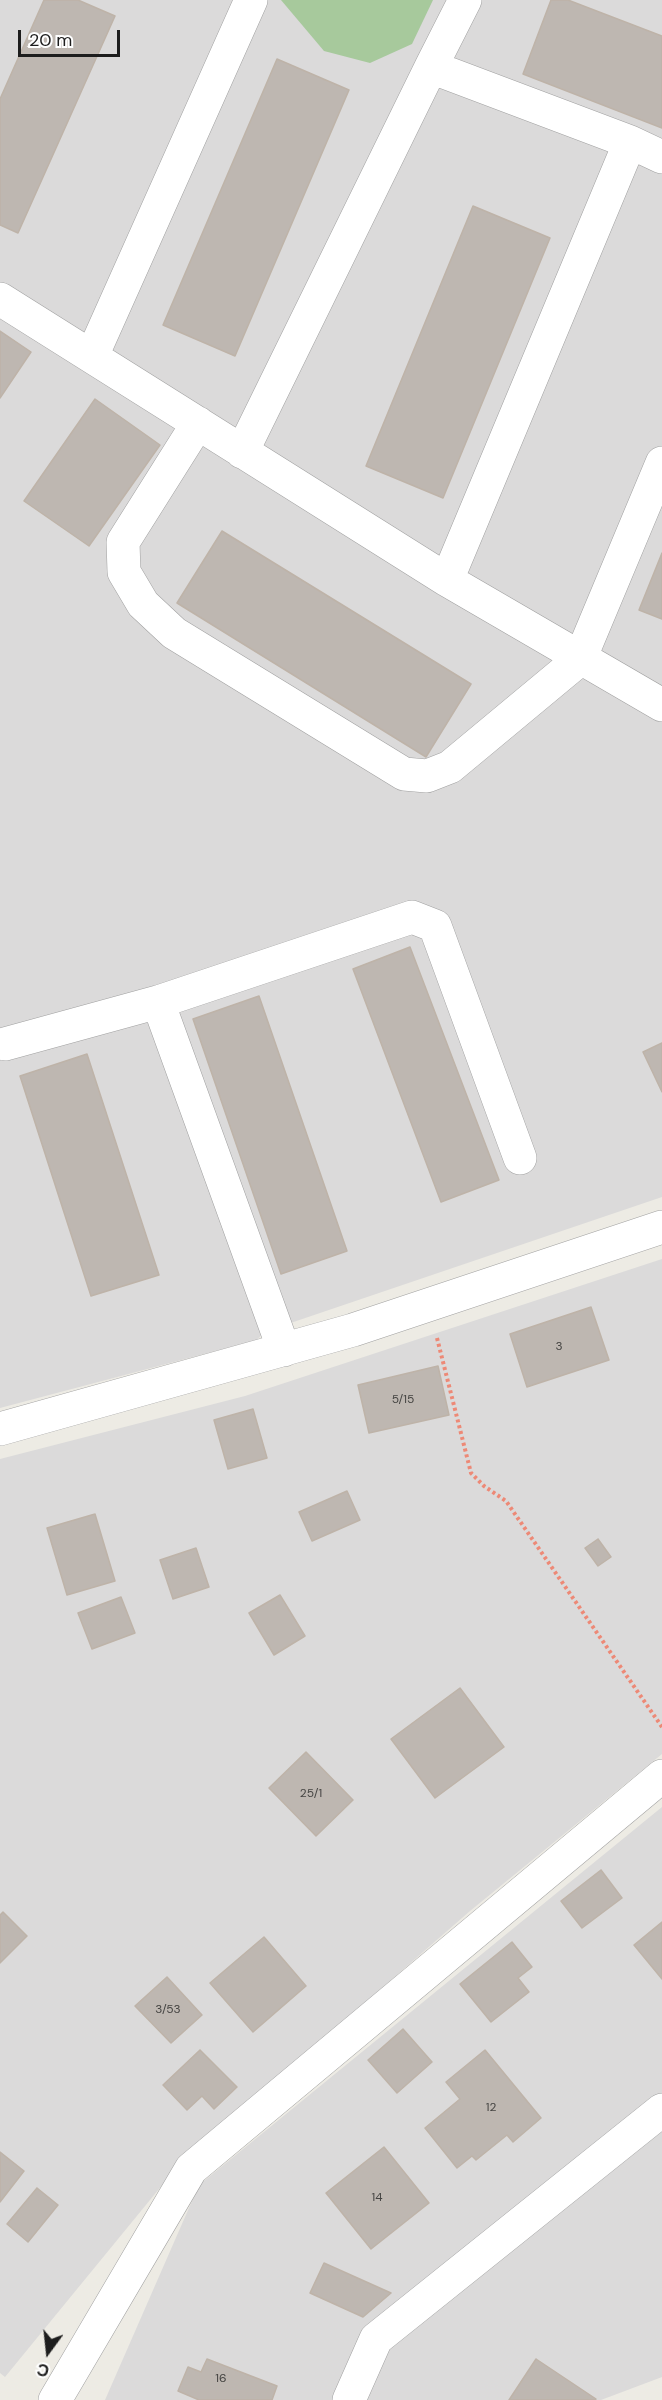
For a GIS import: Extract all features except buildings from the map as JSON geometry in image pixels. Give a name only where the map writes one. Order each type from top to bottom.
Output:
[{"type":"street","points":[[92,356],[251,0]]},
{"type":"street","points":[[242,452],[465,0]]},
{"type":"street","points":[[431,67],[630,142],[662,157]]},
{"type":"street","points":[[447,580],[630,142]]},
{"type":"street","points":[[0,299],[447,580],[579,659],[662,705]]},
{"type":"street","points":[[198,423],[123,542],[124,572],[143,604],[184,639],[404,774],[427,776],[450,767],[579,659],[662,463]]},
{"type":"street","points":[[5,1044],[158,1002],[412,917],[435,926],[520,1158]]},
{"type":"street","points":[[158,1002],[284,1350]]},
{"type":"street","points":[[0,1429],[284,1350],[429,1305],[662,1227]]},
{"type":"street","points":[[55,2400],[191,2169],[662,1776]]},
{"type":"street","points":[[349,2400],[376,2339],[662,2110]]},
{"type":"path","points":[[429,1305],[471,1473],[484,1486],[506,1501],[662,1727]]},
{"type":"shaded area","points":[[0,0],[662,0],[662,1197],[264,1332],[257,1340],[0,1408]]},
{"type":"shaded area","points":[[662,1259],[662,1754],[470,1911],[177,2167],[5,2377],[0,2373],[0,1459],[245,1396]]},
{"type":"shaded area","points":[[662,1807],[662,2377],[601,2400],[105,2400],[199,2185]]},
{"type":"green space","points":[[281,0],[433,0],[412,44],[370,63],[324,51]]}]
